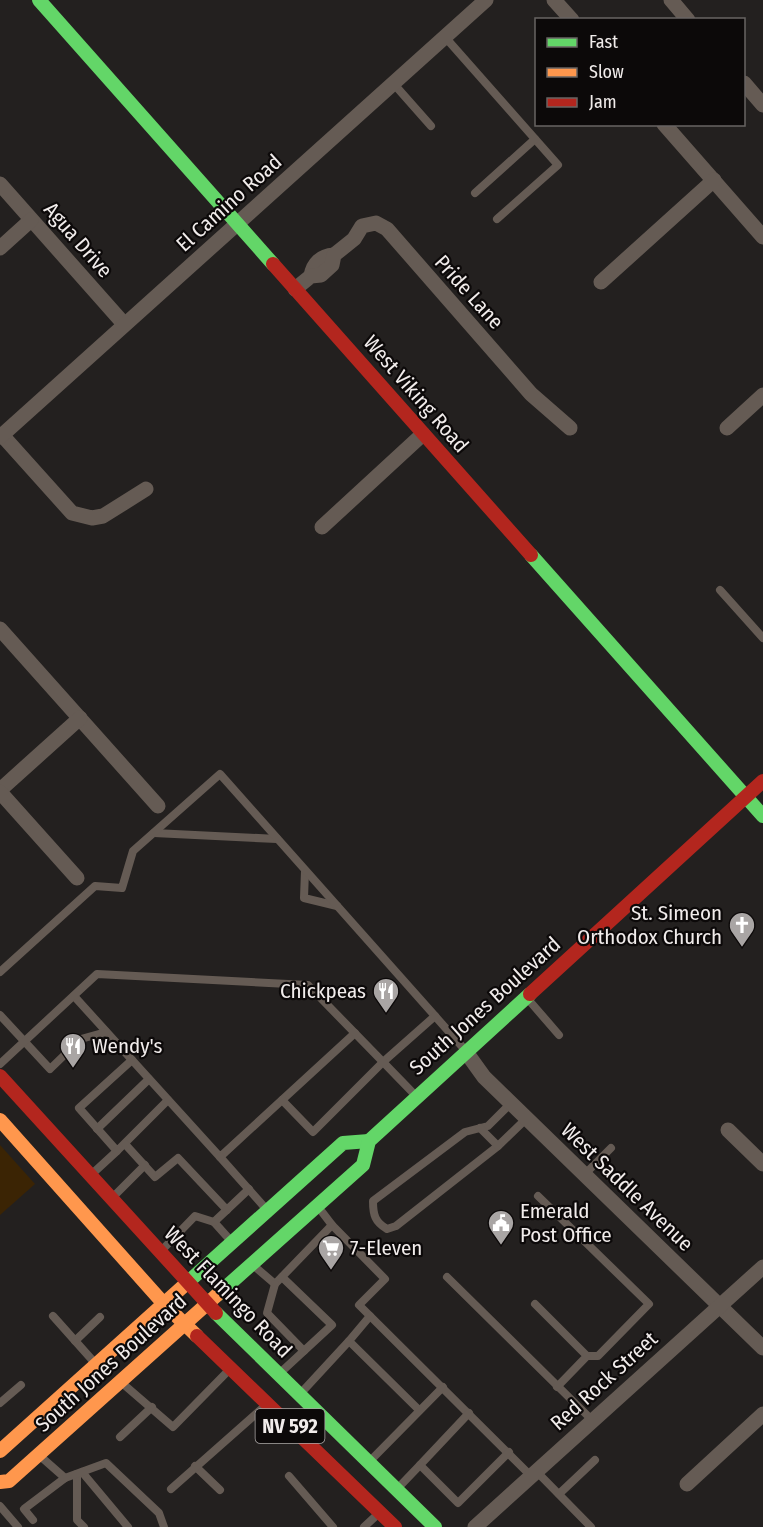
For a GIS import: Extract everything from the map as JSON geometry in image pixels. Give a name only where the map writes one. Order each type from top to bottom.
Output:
[{"type":"main road","name":"West Viking Road","points":[[39,0],[744,798],[763,816]]},
{"type":"main road","name":"South Jones Boulevard","points":[[0,1482],[9,1481],[39,1455],[363,1165],[369,1142],[763,781]]},
{"type":"main road","name":"West Flamingo Road","points":[[0,1076],[208,1305],[435,1527]]},
{"type":"main road","name":"NV 592","points":[[0,1120],[164,1304],[387,1520]]},
{"type":"main road","name":"South Jones Boulevard","points":[[0,1451],[343,1143],[369,1142]]},
{"type":"main road","points":[[387,1520],[408,1527]]},
{"type":"street","name":"El Camino Road","points":[[1,436],[486,0]]},
{"type":"street","points":[[554,0],[570,18]]},
{"type":"street","points":[[671,0],[686,18]]},
{"type":"street","points":[[745,84],[763,105]]},
{"type":"street","points":[[666,126],[763,237]]},
{"type":"street","points":[[601,282],[714,180]]},
{"type":"street","name":"Agua Drive","points":[[0,184],[124,324]]},
{"type":"street","points":[[0,248],[31,220]]},
{"type":"street","name":"Pride Lane","points":[[295,289],[311,276],[321,275],[332,265],[334,255],[354,239],[362,226],[376,223],[387,229],[531,394],[570,428]]},
{"type":"street","points":[[727,428],[763,395]]},
{"type":"street","points":[[322,527],[423,434]]},
{"type":"street","points":[[1,436],[72,513],[92,518],[103,516],[146,489]]},
{"type":"street","points":[[0,629],[158,806]]},
{"type":"street","points":[[77,878],[0,791],[80,718]]},
{"type":"street","name":"West Saddle Avenue","points":[[466,1052],[484,1077],[763,1348]]},
{"type":"street","points":[[728,1130],[763,1164]]},
{"type":"street","name":"Red Rock Street","points":[[474,1527],[763,1267]]},
{"type":"street","points":[[687,1484],[763,1414]]},
{"type":"lane","points":[[445,37],[558,165],[497,219]]},
{"type":"lane","points":[[393,83],[431,126]]},
{"type":"lane","points":[[475,193],[535,139]]},
{"type":"lane","points":[[720,590],[763,638]]},
{"type":"lane","points":[[0,972],[95,886],[122,888],[133,851],[220,774],[466,1052]]},
{"type":"lane","points":[[154,833],[277,839]]},
{"type":"lane","points":[[305,870],[304,898],[337,906]]},
{"type":"lane","points":[[0,1064],[97,974],[308,986],[417,1097]]},
{"type":"lane","points":[[74,996],[267,1211]]},
{"type":"lane","points":[[526,997],[559,1035]]},
{"type":"lane","points":[[0,1015],[50,1069],[81,1040],[106,1032]]},
{"type":"lane","points":[[282,1100],[312,1132],[383,1062],[435,1016]]},
{"type":"lane","points":[[220,1157],[355,1033]]},
{"type":"lane","points":[[117,1151],[79,1108],[132,1060]]},
{"type":"lane","points":[[97,1129],[149,1079]]},
{"type":"lane","points":[[90,1175],[125,1144],[168,1100]]},
{"type":"lane","points":[[511,1103],[488,1126],[465,1132],[374,1201],[373,1213],[378,1223],[387,1229],[396,1226],[498,1146],[527,1118]]},
{"type":"lane","points":[[480,1128],[498,1146]]},
{"type":"lane","points":[[125,1144],[155,1177],[178,1158],[227,1210]]},
{"type":"lane","points":[[585,1174],[611,1148]]},
{"type":"lane","points":[[111,1198],[145,1165]]},
{"type":"lane","points":[[214,1222],[249,1189]]},
{"type":"lane","points":[[535,1304],[587,1356],[598,1356],[649,1304],[538,1196]]},
{"type":"lane","points":[[317,1206],[332,1225],[385,1280],[359,1305],[509,1452],[559,1494],[591,1527]]},
{"type":"lane","points":[[160,1252],[195,1216],[214,1222],[232,1242]]},
{"type":"lane","points":[[304,1351],[267,1314],[275,1284],[332,1225]]},
{"type":"lane","points":[[253,1265],[275,1284]]},
{"type":"lane","points":[[279,1374],[332,1325],[282,1277]]},
{"type":"lane","points":[[447,1277],[591,1420]]},
{"type":"lane","points":[[53,1316],[96,1365]]},
{"type":"lane","points":[[299,1394],[370,1316]]},
{"type":"lane","points":[[75,1341],[99,1317]]},
{"type":"lane","points":[[349,1341],[419,1410]]},
{"type":"lane","points":[[557,1387],[587,1356]]},
{"type":"lane","points":[[121,1382],[173,1427],[230,1369]]},
{"type":"lane","points":[[0,1403],[21,1385]]},
{"type":"lane","points":[[369,1463],[442,1387]]},
{"type":"lane","points":[[171,1489],[267,1404]]},
{"type":"lane","points":[[120,1437],[152,1407]]},
{"type":"lane","points":[[396,1490],[469,1413]]},
{"type":"lane","points":[[420,1465],[458,1503],[509,1452]]},
{"type":"lane","points":[[39,1455],[65,1478]]},
{"type":"lane","points":[[559,1494],[595,1460]]},
{"type":"lane","points":[[33,1520],[24,1509],[65,1478],[106,1463],[159,1513],[164,1527]]},
{"type":"lane","points":[[195,1466],[220,1490]]},
{"type":"lane","points":[[80,1473],[77,1520],[84,1527]]},
{"type":"lane","points":[[80,1473],[128,1527]]},
{"type":"lane","points":[[289,1476],[333,1527]]},
{"type":"lane","points":[[0,1506],[14,1526]]},
{"type":"lane","points":[[364,1527],[387,1520]]},
{"type":"shaded area","points":[[0,1145],[35,1184],[0,1215]]},
{"type":"traffic: fast","points":[[39,0],[273,264]]},
{"type":"traffic: fast","points":[[531,555],[763,816]]},
{"type":"traffic: fast","points":[[217,1295],[363,1165],[369,1141],[530,994]]},
{"type":"traffic: fast","points":[[188,1282],[343,1143],[369,1141]]},
{"type":"traffic: fast","points":[[216,1313],[435,1527]]},
{"type":"traffic: slow","points":[[0,1120],[164,1304],[197,1336]]},
{"type":"traffic: slow","points":[[0,1451],[188,1282]]},
{"type":"traffic: slow","points":[[0,1482],[9,1481],[217,1295]]},
{"type":"traffic: jam","points":[[273,264],[531,555]]},
{"type":"traffic: jam","points":[[530,994],[763,781]]},
{"type":"traffic: jam","points":[[0,1076],[216,1313]]},
{"type":"traffic: jam","points":[[197,1336],[395,1527]]},
{"type":"place","name":"St. Simeon Orthodox Church","points":[[742,948]]},
{"type":"place","name":"Chickpeas","points":[[386,1014]]},
{"type":"place","name":"Wendy's","points":[[73,1069]]},
{"type":"place","name":"Emerald Post Office","points":[[501,1246]]},
{"type":"place","name":"7-Eleven","points":[[331,1271]]}]
